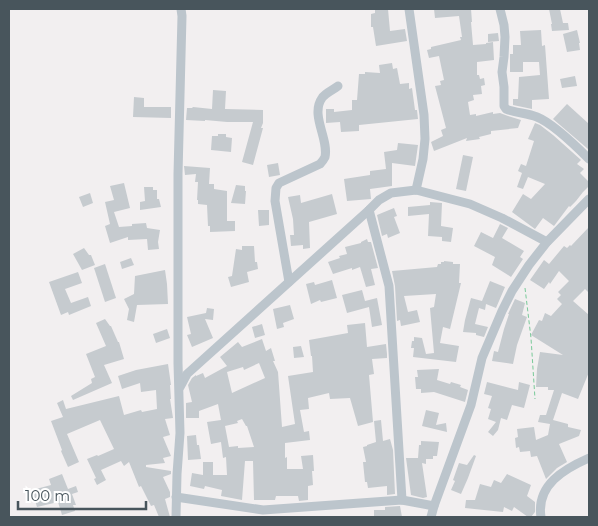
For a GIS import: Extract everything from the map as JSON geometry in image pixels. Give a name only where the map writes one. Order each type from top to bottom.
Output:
[{"type":"street","points":[[176,517],[180,433],[178,257],[181,9]]},
{"type":"street","points":[[409,9],[424,115],[425,139],[423,159],[416,190]]},
{"type":"street","points":[[500,9],[505,37],[502,72],[504,106],[506,109],[534,116],[548,123],[589,159]]},
{"type":"street","points":[[289,282],[275,201],[276,188],[279,183],[320,164],[325,158],[318,105],[322,97],[338,86]]},
{"type":"street","points":[[180,387],[187,374],[379,200],[391,194],[416,190],[470,204],[502,218],[547,242]]},
{"type":"street","points":[[431,517],[470,405],[482,358],[505,304],[547,242],[589,199]]},
{"type":"street","points":[[370,210],[389,286],[402,500]]},
{"type":"street","points":[[542,517],[540,509],[542,496],[549,484],[560,474],[589,458]]},
{"type":"street","points":[[176,497],[263,510],[402,500],[434,506]]},
{"type":"path","points":[[523,275],[531,338],[535,399]]},
{"type":"building","points":[[375,9],[388,9],[390,31],[405,29],[407,41],[376,46],[373,27],[371,27],[371,14],[375,13]]},
{"type":"building","points":[[434,9],[471,9],[473,45],[493,42],[494,60],[477,62],[477,75],[479,75],[480,79],[484,78],[485,85],[481,86],[482,94],[473,95],[474,100],[468,102],[470,115],[500,113],[521,120],[518,128],[491,131],[491,134],[479,137],[480,139],[466,141],[467,138],[434,151],[431,142],[443,136],[441,130],[446,128],[435,86],[441,85],[440,81],[444,80],[439,56],[429,58],[427,50],[431,49],[431,47],[461,40],[460,37],[462,37],[459,16],[435,18]]},
{"type":"building","points":[[549,9],[560,9],[563,23],[568,23],[569,30],[552,31]]},
{"type":"building","points":[[541,30],[542,46],[545,45],[549,99],[532,100],[532,109],[513,105],[513,99],[518,99],[519,77],[540,75],[539,62],[523,62],[523,72],[510,72],[510,54],[513,54],[513,45],[521,45],[520,31]]},
{"type":"building","points":[[577,30],[580,50],[567,52],[563,34]]},
{"type":"building","points":[[498,33],[499,41],[488,42],[488,34]]},
{"type":"building","points":[[392,63],[393,69],[397,68],[400,84],[409,83],[409,89],[412,88],[418,119],[359,125],[359,131],[341,132],[340,122],[326,123],[326,109],[334,109],[334,112],[352,110],[352,100],[357,100],[359,74],[365,74],[365,72],[380,73],[379,65]]},
{"type":"building","points":[[575,76],[577,86],[562,88],[560,79]]},
{"type":"building","points":[[213,90],[226,91],[225,109],[263,110],[261,128],[263,128],[253,165],[242,162],[253,122],[186,120],[187,108],[212,109]]},
{"type":"building","points":[[134,97],[144,98],[144,107],[171,107],[171,118],[133,117]]},
{"type":"building","points":[[567,104],[589,124],[588,149],[553,119]]},
{"type":"building","points":[[535,123],[553,135],[581,160],[577,164],[584,169],[580,173],[589,182],[589,186],[569,206],[554,226],[543,218],[535,229],[512,212],[523,194],[531,199],[545,184],[528,177],[523,189],[517,187],[522,173],[518,171],[521,164],[526,166],[534,141],[528,139]]},
{"type":"building","points":[[218,134],[226,134],[226,137],[232,138],[231,152],[211,150],[212,136],[218,136]]},
{"type":"building","points":[[398,143],[418,145],[415,166],[392,163],[392,186],[370,189],[371,199],[347,201],[344,179],[370,175],[370,171],[386,169],[384,152],[397,150]]},
{"type":"building","points":[[463,155],[473,157],[466,191],[456,189]]},
{"type":"building","points":[[278,163],[280,175],[269,177],[267,165]]},
{"type":"building","points":[[184,166],[210,168],[209,184],[214,184],[214,189],[227,191],[227,221],[235,221],[235,231],[210,232],[207,205],[198,204],[197,200],[198,182],[195,182],[196,174],[185,175]]},
{"type":"building","points":[[124,183],[130,208],[114,212],[119,227],[146,223],[147,228],[160,230],[159,249],[148,250],[147,239],[128,240],[128,237],[110,243],[105,226],[110,224],[105,202],[114,200],[110,186]]},
{"type":"building","points":[[236,185],[245,186],[245,204],[231,203]]},
{"type":"building","points":[[144,187],[153,187],[153,190],[157,190],[157,199],[159,199],[161,207],[140,210],[140,202],[145,201]]},
{"type":"building","points":[[90,193],[93,203],[83,207],[79,197]]},
{"type":"building","points":[[332,194],[337,214],[309,222],[310,248],[303,249],[303,245],[291,246],[290,235],[294,235],[293,219],[288,197],[300,195],[301,203]]},
{"type":"building","points":[[430,202],[442,203],[441,226],[453,228],[451,242],[442,241],[442,237],[428,236],[429,214],[408,216],[408,207],[430,205]]},
{"type":"building","points":[[394,208],[397,216],[394,217],[400,233],[388,238],[387,234],[382,236],[377,215]]},
{"type":"building","points":[[258,210],[269,210],[269,225],[259,226]]},
{"type":"building","points":[[500,224],[508,228],[502,238],[524,251],[520,257],[523,259],[511,277],[492,265],[495,257],[474,246],[481,232],[493,238]]},
{"type":"building","points":[[589,227],[589,293],[585,289],[573,301],[589,315],[589,372],[578,399],[562,393],[553,420],[568,424],[568,427],[581,430],[579,436],[559,444],[567,462],[557,468],[546,479],[537,456],[531,457],[530,451],[520,452],[519,447],[516,448],[515,438],[518,437],[517,429],[534,427],[536,440],[548,435],[550,424],[538,422],[540,415],[546,415],[554,390],[548,390],[548,387],[536,387],[540,352],[563,355],[531,335],[539,320],[542,321],[545,313],[551,316],[562,304],[557,299],[561,295],[558,292],[569,281],[559,271],[544,289],[530,280],[544,260],[549,264],[564,246],[567,248],[571,246]]},
{"type":"building","points":[[367,239],[368,242],[371,242],[378,268],[371,269],[375,285],[366,287],[360,267],[333,274],[328,262],[347,254],[345,247],[361,243]]},
{"type":"building","points":[[242,246],[254,246],[255,262],[257,262],[258,269],[247,272],[249,282],[231,287],[228,277],[232,276],[236,249],[242,250]]},
{"type":"building","points":[[84,248],[91,255],[95,265],[82,270],[73,254]]},
{"type":"building","points":[[131,258],[134,265],[122,269],[120,262]]},
{"type":"building","points":[[444,261],[460,264],[459,283],[461,283],[450,329],[443,327],[440,343],[459,346],[456,362],[413,357],[414,348],[411,348],[414,337],[422,338],[426,354],[434,353],[430,308],[434,307],[436,294],[404,296],[408,312],[417,310],[420,322],[401,326],[400,320],[397,321],[392,271],[437,267],[438,264]]},
{"type":"building","points":[[105,264],[116,298],[105,302],[94,268]]},
{"type":"building","points":[[165,270],[168,304],[137,305],[134,322],[127,320],[129,309],[124,299],[134,294],[135,276]]},
{"type":"building","points":[[78,272],[82,283],[65,289],[71,303],[88,297],[91,306],[69,315],[68,312],[61,315],[49,282]]},
{"type":"building","points":[[332,280],[337,298],[321,302],[320,300],[311,304],[306,284],[314,282],[315,285]]},
{"type":"building","points":[[490,281],[505,287],[496,308],[486,304],[485,310],[479,308],[475,324],[488,327],[484,337],[476,335],[476,333],[463,332],[471,298],[482,301]]},
{"type":"building","points":[[362,290],[365,301],[377,298],[382,325],[372,327],[369,307],[347,313],[342,295]]},
{"type":"building","points":[[515,299],[525,303],[522,315],[527,317],[517,345],[513,364],[492,361],[494,351],[498,352],[508,314]]},
{"type":"building","points":[[290,305],[294,319],[283,323],[284,327],[277,329],[273,309]]},
{"type":"building","points":[[207,308],[214,309],[213,320],[205,319],[213,338],[192,347],[187,335],[191,334],[187,317],[206,313]]},
{"type":"building","points":[[105,319],[119,342],[124,359],[104,365],[112,383],[73,400],[71,396],[92,383],[91,379],[95,377],[86,354],[106,346],[96,323]]},
{"type":"building","points":[[365,323],[367,347],[386,344],[387,358],[372,359],[374,374],[369,375],[373,422],[358,426],[350,398],[330,399],[329,393],[308,398],[309,409],[300,410],[304,432],[309,431],[310,440],[285,443],[285,458],[287,457],[287,469],[303,469],[301,456],[313,455],[313,485],[308,486],[308,500],[299,501],[298,496],[276,496],[275,500],[254,500],[253,461],[245,461],[242,500],[221,496],[222,490],[205,486],[204,489],[190,486],[192,473],[203,475],[203,462],[213,462],[213,475],[227,475],[226,457],[223,458],[221,442],[211,444],[207,422],[221,420],[218,404],[199,411],[199,418],[186,418],[186,403],[192,402],[188,385],[192,378],[203,373],[205,378],[227,366],[220,357],[238,342],[242,347],[262,339],[266,351],[271,348],[275,361],[273,361],[278,372],[282,427],[295,424],[288,376],[313,372],[309,340],[348,333],[347,325]],"holes":[[[259,363],[265,378],[232,393],[227,372],[243,367],[244,370]],[[242,419],[247,426],[254,447],[229,447],[225,426],[238,423],[237,421]]]},
{"type":"building","points":[[262,324],[265,335],[255,338],[252,327]]},
{"type":"building","points":[[167,329],[170,338],[156,343],[153,334]]},
{"type":"building","points":[[301,346],[304,357],[294,358],[293,347]]},
{"type":"building","points":[[168,364],[173,418],[165,419],[170,435],[163,437],[171,456],[163,458],[165,463],[146,465],[146,467],[171,471],[171,474],[163,477],[170,492],[170,497],[165,499],[170,517],[159,517],[154,505],[151,506],[141,486],[139,487],[129,462],[124,466],[121,461],[101,470],[106,480],[97,485],[94,479],[96,478],[87,459],[114,449],[100,420],[67,434],[79,462],[68,467],[51,421],[63,417],[57,403],[63,400],[66,409],[119,396],[124,415],[141,410],[142,412],[157,409],[156,390],[141,392],[140,383],[122,389],[118,376],[136,370]]},
{"type":"building","points":[[439,369],[437,380],[461,385],[460,387],[468,390],[465,402],[434,392],[421,393],[421,389],[416,389],[415,377],[418,377],[417,370]]},
{"type":"building","points":[[487,382],[518,390],[519,382],[530,385],[524,408],[512,405],[507,420],[501,418],[498,430],[493,436],[488,432],[496,422],[488,419],[491,409],[488,408],[492,396],[484,394]]},
{"type":"building","points":[[426,410],[439,413],[436,425],[446,423],[447,432],[422,426]]},
{"type":"building","points":[[381,420],[383,441],[390,439],[393,450],[395,494],[387,495],[387,486],[368,488],[367,482],[365,482],[363,462],[366,462],[363,447],[376,442],[374,421]]},
{"type":"building","points":[[196,435],[201,459],[188,460],[187,436]]},
{"type":"building","points":[[421,441],[439,442],[437,456],[433,456],[433,459],[426,459],[426,464],[422,463],[427,497],[423,498],[411,495],[406,458],[418,458]]},
{"type":"building","points":[[474,455],[476,456],[461,494],[451,490],[459,463],[467,465]]},
{"type":"building","points":[[62,474],[68,489],[76,486],[78,492],[72,494],[76,505],[73,505],[75,511],[62,515],[58,502],[37,507],[33,494],[37,493],[36,489],[51,485],[49,479]]},
{"type":"building","points":[[507,474],[531,485],[527,496],[535,502],[535,512],[531,517],[528,517],[514,507],[512,511],[504,507],[503,512],[465,508],[466,500],[475,500],[480,484],[491,487],[494,480],[501,483]]},
{"type":"building","points":[[400,506],[402,517],[374,517],[374,510],[385,510],[385,507]]}]
